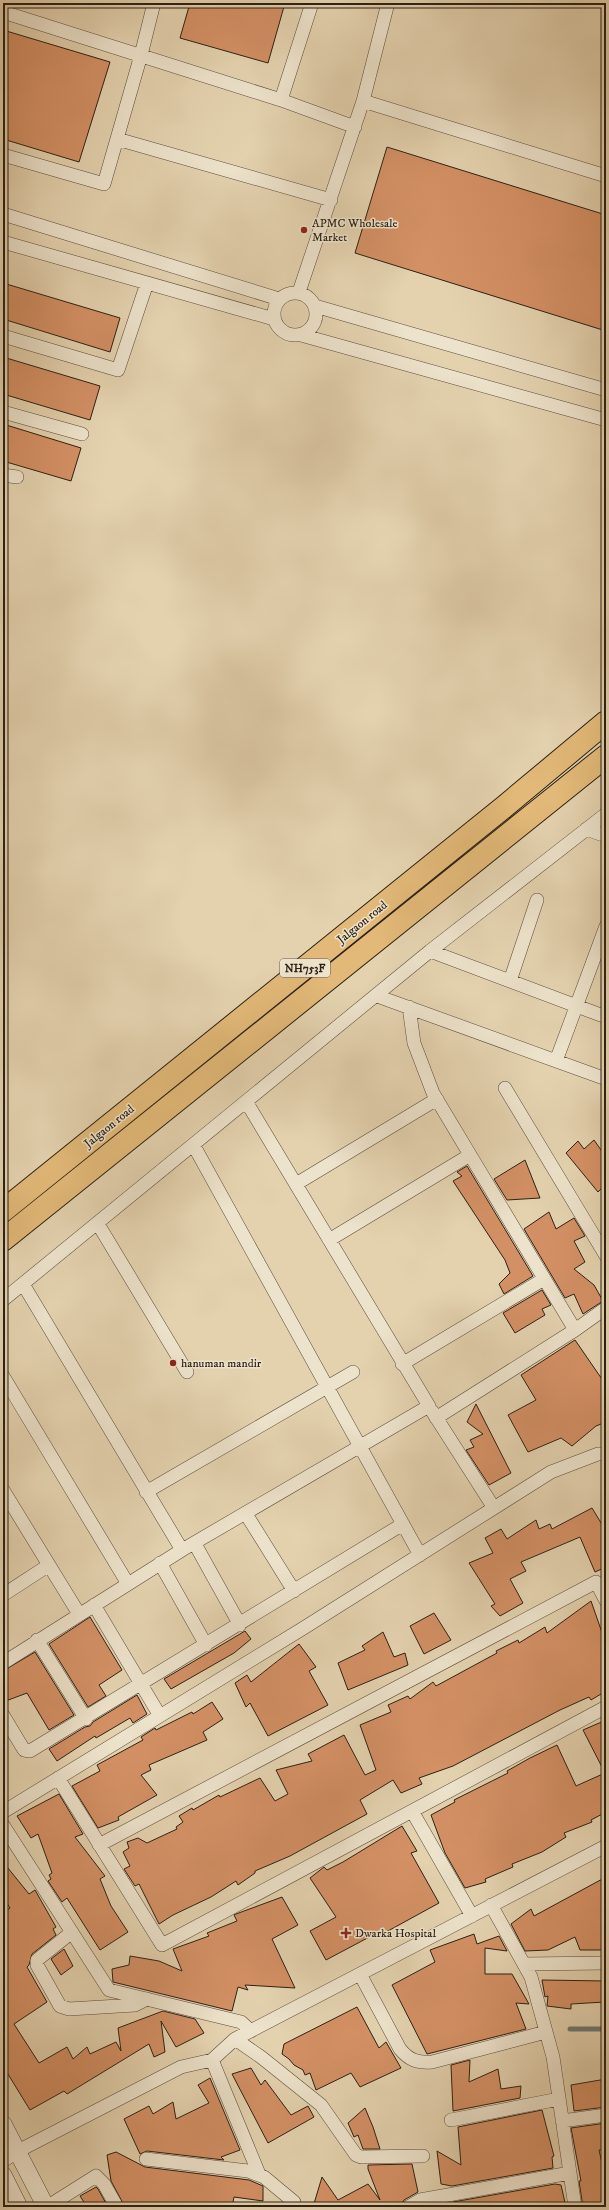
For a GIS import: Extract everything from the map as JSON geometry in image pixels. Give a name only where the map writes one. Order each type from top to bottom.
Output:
[{"type":"highway","name":"Jalgaon road","points":[[3,1211],[504,807],[606,722]]},
{"type":"highway","name":"Jalgaon road","points":[[3,1240],[606,756]]},
{"type":"street","points":[[3,155],[104,184],[141,55],[154,3]]},
{"type":"street","points":[[281,100],[312,3]]},
{"type":"street","points":[[299,292],[364,101],[388,3]]},
{"type":"street","points":[[3,12],[281,100],[355,127]]},
{"type":"street","points":[[364,101],[606,176]]},
{"type":"street","points":[[117,139],[331,200]]},
{"type":"street","points":[[3,214],[279,299]]},
{"type":"street","points":[[3,242],[274,319]]},
{"type":"street","points":[[3,336],[118,370],[147,283]]},
{"type":"street","points":[[301,335],[307,332],[315,320],[315,306],[311,300],[299,292],[292,292],[279,299],[275,305],[274,319],[281,331],[294,335],[301,335],[606,420]]},
{"type":"street","points":[[315,306],[606,390]]},
{"type":"street","points":[[3,412],[82,434]]},
{"type":"street","points":[[3,474],[17,477]]},
{"type":"street","points":[[3,1300],[247,1103],[430,952],[606,814]]},
{"type":"street","points":[[586,829],[606,836]]},
{"type":"street","points":[[510,981],[537,900]]},
{"type":"street","points":[[556,1060],[606,926]]},
{"type":"street","points":[[430,952],[606,1017]]},
{"type":"street","points":[[377,996],[606,1079]]},
{"type":"street","points":[[409,1007],[414,1043],[422,1068],[437,1099],[575,1330]]},
{"type":"street","points":[[505,1088],[606,1256]]},
{"type":"street","points":[[296,1184],[437,1099]]},
{"type":"street","points":[[247,1103],[402,1364],[494,1508]]},
{"type":"street","points":[[194,1146],[420,1555]]},
{"type":"street","points":[[329,1240],[470,1155]]},
{"type":"street","points":[[98,1224],[187,1372]]},
{"type":"street","points":[[402,1364],[544,1279]]},
{"type":"street","points":[[23,1284],[182,1550]]},
{"type":"street","points":[[436,1418],[575,1330],[606,1308]]},
{"type":"street","points":[[146,1492],[353,1372]]},
{"type":"street","points":[[3,1376],[128,1584]]},
{"type":"street","points":[[3,1663],[160,1563],[195,1544],[429,1406]]},
{"type":"street","points":[[3,1812],[420,1555],[551,1472],[598,1454],[606,1454]]},
{"type":"street","points":[[3,1490],[79,1614]]},
{"type":"street","points":[[246,1514],[294,1591]]},
{"type":"street","points":[[3,1715],[27,1752],[86,1719],[404,1524]]},
{"type":"street","points":[[195,1544],[240,1625]]},
{"type":"street","points":[[160,1563],[206,1645]]},
{"type":"street","points":[[3,1595],[50,1565]]},
{"type":"street","points":[[99,1845],[596,1582],[606,1602]]},
{"type":"street","points":[[94,1605],[160,1716]]},
{"type":"street","points":[[37,1640],[86,1719]]},
{"type":"street","points":[[58,1778],[162,1945],[606,1707]]},
{"type":"street","points":[[412,1811],[472,1916]]},
{"type":"street","points":[[3,1825],[109,1990],[241,2022],[251,2031]]},
{"type":"street","points":[[3,2161],[18,2151],[181,2068],[212,2060],[235,2039],[606,1846]]},
{"type":"street","points":[[492,1905],[531,1978],[553,2057],[575,2207]]},
{"type":"street","points":[[72,1932],[37,1960],[37,1965],[60,2006],[69,2009],[135,2005],[147,1999]]},
{"type":"street","points":[[524,1964],[606,1963]]},
{"type":"street","points":[[360,1974],[400,2049],[407,2057],[414,2061],[432,2062],[546,2032]]},
{"type":"street","points":[[235,2039],[261,2056],[321,2105],[356,2155],[361,2157],[423,2156]]},
{"type":"street","points":[[212,2060],[259,2174],[294,2202]]},
{"type":"street","points":[[451,2120],[559,2099]]},
{"type":"street","points":[[562,2121],[606,2115]]},
{"type":"street","points":[[4,2129],[18,2151],[47,2207],[96,2176],[104,2184],[117,2207]]},
{"type":"street","points":[[146,2159],[259,2174]]},
{"type":"street","points":[[408,2207],[420,2200],[570,2173]]},
{"type":"street","points":[[5,2182],[19,2207]]},
{"type":"building","points":[[190,3],[285,3],[268,63],[180,38]]},
{"type":"building","points":[[3,30],[110,62],[79,162],[3,139]]},
{"type":"building","points":[[387,147],[606,215],[606,331],[355,253]]},
{"type":"building","points":[[3,283],[120,318],[110,352],[3,319]]},
{"type":"building","points":[[3,357],[100,386],[90,420],[3,394]]},
{"type":"building","points":[[3,424],[81,448],[71,481],[3,461]]},
{"type":"building","points":[[594,1140],[606,1157],[606,1184],[598,1192],[566,1153],[578,1141],[584,1149]]},
{"type":"building","points":[[525,1160],[540,1198],[507,1200],[494,1179]]},
{"type":"building","points":[[467,1166],[533,1276],[504,1294],[499,1284],[510,1273],[505,1260],[453,1181],[462,1176],[457,1172]]},
{"type":"building","points":[[549,1212],[556,1229],[574,1218],[585,1236],[574,1241],[585,1262],[574,1269],[594,1285],[603,1301],[583,1314],[574,1294],[565,1298],[524,1229]]},
{"type":"building","points":[[542,1290],[551,1305],[542,1309],[545,1315],[515,1333],[503,1313]]},
{"type":"building","points":[[575,1340],[606,1385],[606,1422],[596,1426],[572,1446],[561,1438],[528,1452],[508,1415],[536,1400],[521,1375]]},
{"type":"building","points":[[476,1404],[511,1473],[489,1485],[466,1450],[474,1447],[470,1440],[483,1434],[467,1422]]},
{"type":"building","points":[[592,1508],[606,1531],[606,1567],[595,1572],[580,1537],[521,1562],[526,1571],[510,1579],[523,1603],[500,1616],[491,1606],[495,1604],[469,1563],[493,1553],[485,1538],[501,1529],[507,1539],[536,1520],[539,1529],[550,1524],[552,1529]]},
{"type":"building","points":[[591,1601],[606,1644],[606,1691],[591,1700],[589,1697],[560,1710],[453,1766],[419,1778],[422,1784],[401,1793],[393,1780],[360,1800],[367,1814],[290,1856],[255,1871],[255,1873],[238,1885],[236,1881],[211,1897],[173,1915],[159,1924],[139,1884],[135,1886],[124,1869],[130,1866],[123,1852],[129,1848],[127,1842],[138,1838],[147,1843],[177,1829],[176,1827],[183,1822],[179,1816],[192,1808],[193,1810],[219,1795],[220,1797],[260,1778],[275,1801],[288,1794],[276,1770],[312,1761],[308,1754],[344,1735],[365,1775],[376,1770],[360,1725],[391,1712],[388,1705],[408,1696],[410,1699],[433,1682],[436,1686],[518,1640],[519,1643],[545,1627],[547,1633]]},
{"type":"building","points":[[434,1613],[451,1640],[424,1654],[410,1626]]},
{"type":"building","points":[[90,1617],[122,1670],[99,1685],[106,1696],[88,1707],[49,1644]]},
{"type":"building","points":[[245,1631],[251,1639],[234,1653],[171,1689],[164,1679]]},
{"type":"building","points":[[383,1632],[394,1657],[405,1653],[408,1665],[348,1690],[338,1663],[365,1650],[362,1646]]},
{"type":"building","points":[[299,1644],[316,1667],[309,1671],[328,1705],[268,1736],[250,1703],[246,1707],[235,1683],[247,1675],[251,1682]]},
{"type":"building","points":[[35,1652],[74,1715],[49,1730],[27,1693],[3,1702],[3,1671]]},
{"type":"building","points":[[137,1695],[147,1714],[133,1723],[130,1718],[96,1738],[95,1736],[57,1761],[49,1749],[85,1727],[90,1726],[93,1722]]},
{"type":"building","points":[[212,1702],[223,1719],[203,1732],[207,1740],[149,1765],[151,1770],[141,1775],[157,1795],[118,1817],[119,1820],[98,1828],[72,1786],[100,1771],[97,1765],[143,1740],[141,1737],[155,1728],[156,1730],[192,1712],[193,1714]]},
{"type":"building","points":[[606,1720],[606,1812],[591,1820],[592,1822],[564,1833],[566,1837],[542,1852],[512,1864],[513,1867],[485,1879],[486,1882],[465,1888],[445,1853],[431,1815],[455,1802],[454,1800],[508,1773],[507,1771],[557,1745],[576,1786],[605,1773],[583,1730]]},
{"type":"building","points":[[59,1794],[83,1834],[75,1837],[105,1876],[100,1879],[111,1906],[128,1932],[100,1950],[67,1898],[62,1902],[48,1881],[51,1879],[49,1875],[52,1873],[38,1834],[31,1838],[17,1816]]},
{"type":"building","points":[[402,1826],[417,1851],[411,1853],[439,1903],[377,1937],[375,1934],[326,1960],[310,1931],[336,1917],[310,1878],[324,1867],[327,1870],[343,1862]]},
{"type":"building","points":[[3,1862],[29,1894],[35,1890],[56,1927],[53,1929],[56,1935],[32,1954],[27,1967],[47,2002],[14,2024],[39,2063],[67,2047],[73,2059],[87,2047],[90,2054],[116,2042],[121,2051],[118,2028],[163,2011],[195,2019],[204,2033],[176,2047],[161,2021],[165,2052],[154,2057],[149,2044],[67,2094],[64,2091],[30,2110],[3,2066],[3,1913],[10,1908],[3,1897]]},
{"type":"building","points":[[606,1877],[606,1950],[580,1950],[575,1937],[548,1950],[525,1951],[511,1924],[531,1909],[534,1916]]},
{"type":"building","points":[[282,1897],[298,1925],[272,1939],[295,1988],[245,1985],[248,1990],[238,1987],[232,2011],[113,1982],[112,1969],[129,1965],[130,1956],[159,1961],[182,1971],[173,1949],[209,1936],[207,1933],[237,1921],[234,1915],[236,1914]]},
{"type":"building","points":[[474,1934],[477,1944],[499,1936],[507,1951],[485,1948],[485,1974],[512,1974],[529,2004],[516,2003],[526,2029],[427,2054],[392,1985],[435,1962],[430,1950]]},
{"type":"building","points":[[64,1949],[73,1966],[61,1975],[51,1959]]},
{"type":"building","points":[[542,1980],[606,1981],[605,2002],[571,2004],[571,2009],[547,2006],[548,1996],[545,1997]]},
{"type":"building","points":[[357,2007],[379,2048],[386,2042],[401,2068],[360,2087],[351,2073],[316,2090],[310,2073],[305,2075],[303,2070],[294,2065],[282,2054],[284,2044]]},
{"type":"building","points":[[470,2060],[469,2082],[498,2069],[501,2089],[521,2086],[520,2098],[453,2111],[451,2065]]},
{"type":"building","points":[[251,2068],[261,2085],[265,2080],[291,2115],[308,2106],[314,2117],[268,2143],[232,2074]]},
{"type":"building","points":[[210,2078],[240,2150],[221,2157],[224,2160],[147,2151],[140,2154],[124,2119],[149,2106],[153,2114],[173,2102],[176,2119],[209,2103],[198,2085]]},
{"type":"building","points":[[606,2079],[606,2107],[574,2111],[571,2085]]},
{"type":"building","points":[[365,2108],[380,2149],[363,2149],[358,2135],[354,2137],[348,2123]]},
{"type":"building","points":[[542,2110],[554,2156],[552,2157],[553,2168],[452,2186],[441,2184],[437,2151],[461,2165],[458,2127]]},
{"type":"building","points":[[606,2123],[606,2150],[599,2150],[606,2181],[606,2207],[583,2207],[579,2181],[581,2181],[571,2128]]},
{"type":"building","points":[[116,2152],[145,2167],[249,2180],[263,2186],[263,2201],[234,2197],[232,2207],[174,2207],[163,2204],[157,2207],[125,2207],[111,2181],[107,2155]]},
{"type":"building","points":[[412,2164],[418,2192],[404,2200],[400,2207],[313,2207],[322,2177],[338,2200],[368,2184],[380,2200],[368,2169],[368,2165]]},
{"type":"building","points":[[555,2184],[561,2185],[566,2207],[453,2207],[453,2202]]},
{"type":"building","points":[[96,2187],[108,2207],[87,2207],[80,2196]]},
{"type":"waterway","points":[[570,2029],[606,2029]]},
{"type":"place","name":"APMC Wholesale Market","points":[[304,230]]},
{"type":"place","name":"hanuman mandir","points":[[173,1363]]},
{"type":"place","name":"Dwarka Hospital","points":[[346,1933]]}]
